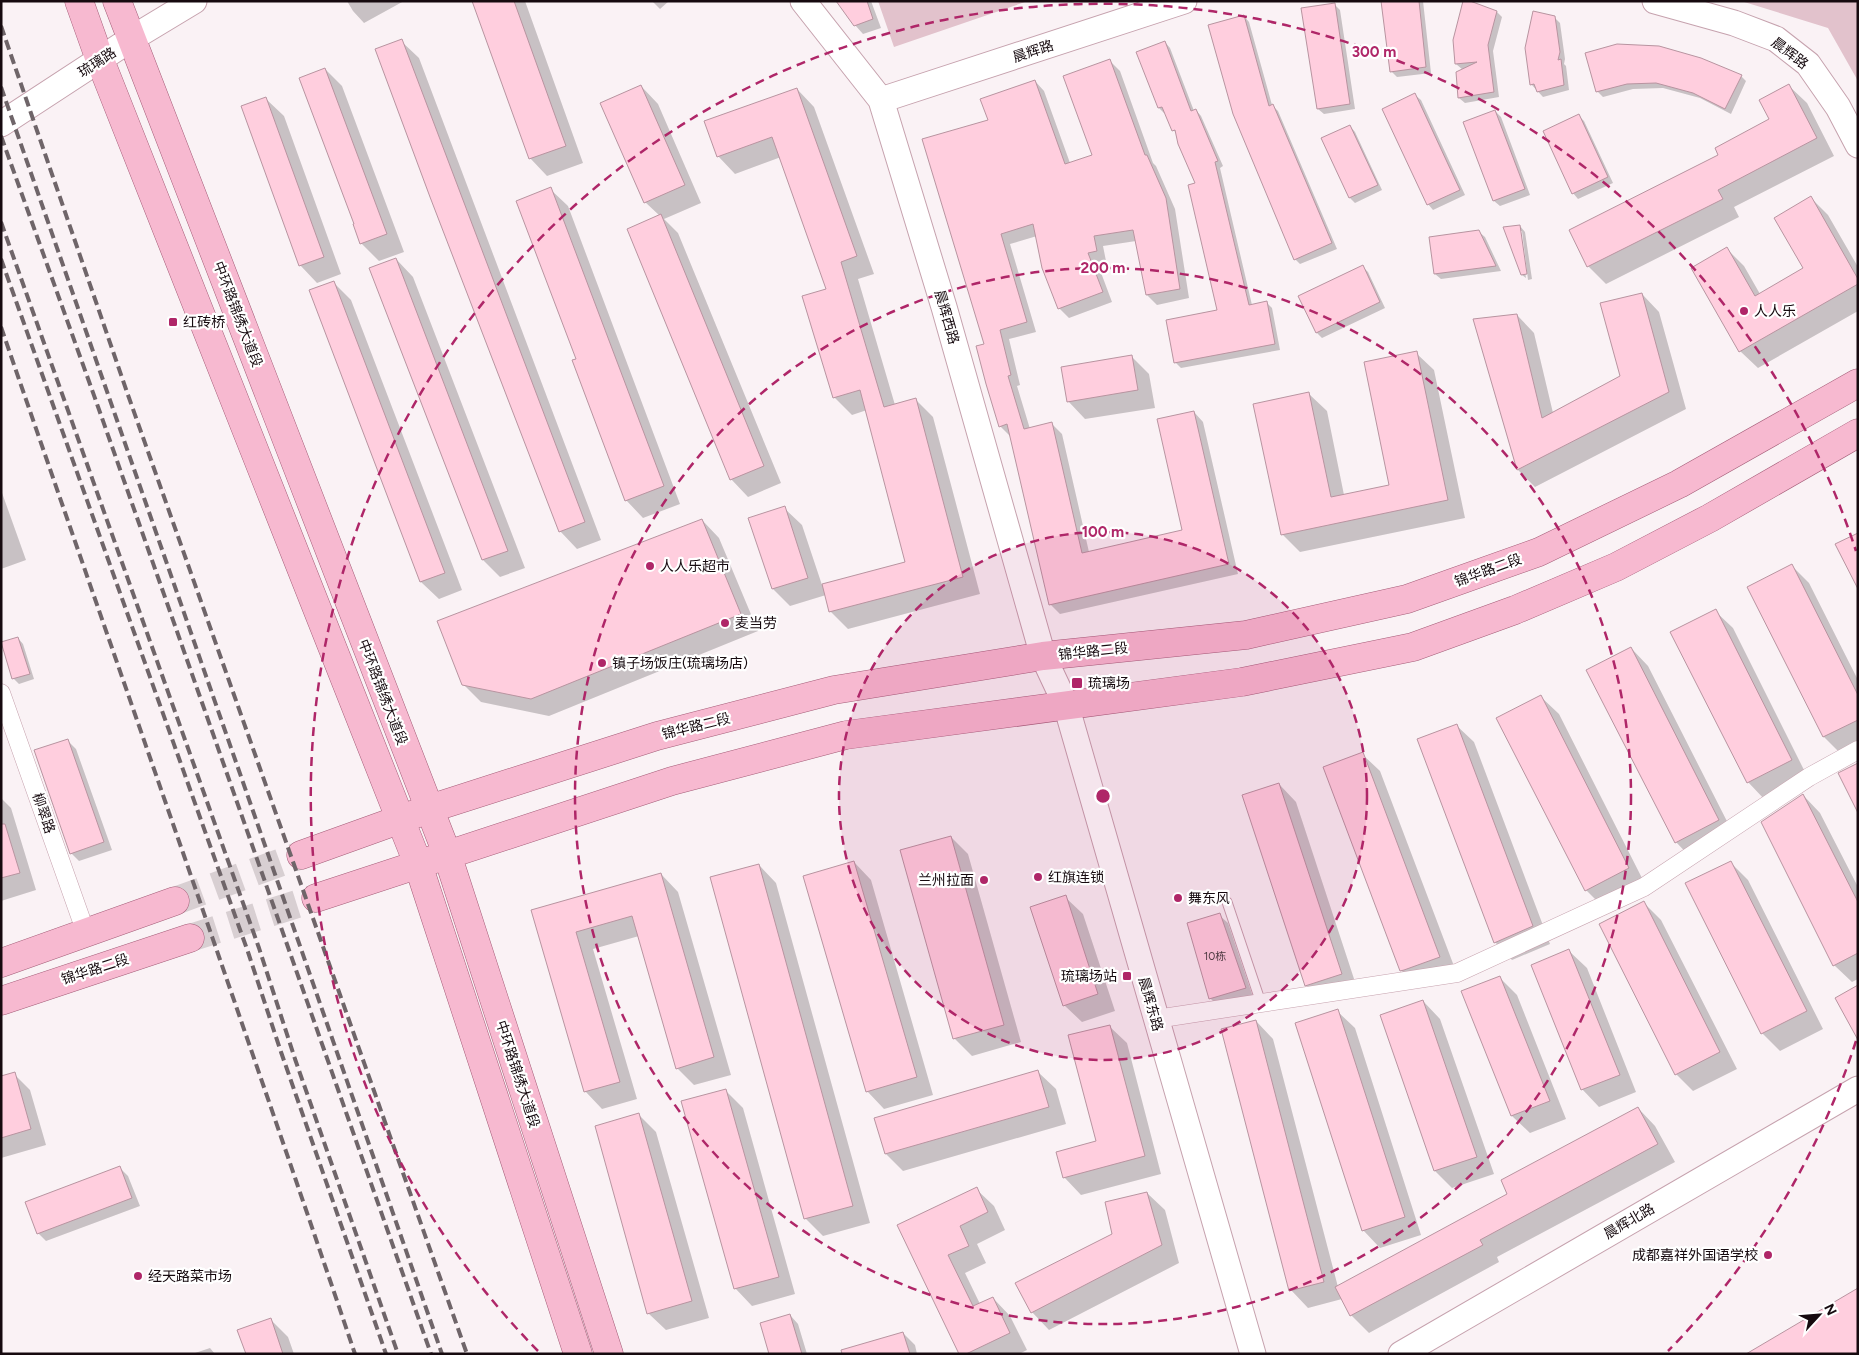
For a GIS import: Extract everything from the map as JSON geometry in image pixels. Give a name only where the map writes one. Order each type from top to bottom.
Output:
[{"type":"main road","name":"中环路锦绣大道段","points":[[79,1],[100,60],[418,864],[578,1354]]},
{"type":"main road","name":"中环路锦绣大道段","points":[[117,1],[447,854],[609,1354]]},
{"type":"main road","name":"锦华路二段","points":[[302,855],[429,809],[657,736],[834,690],[1042,656],[1246,636],[1408,599],[1539,552],[1679,484],[1858,383]]},
{"type":"main road","points":[[316,898],[672,781],[846,735],[1066,704],[1242,682],[1413,647],[1515,610],[1616,567],[1710,518],[1858,433]]},
{"type":"main road","points":[[1,963],[175,901]]},
{"type":"main road","name":"锦华路二段","points":[[1,1001],[190,938]]},
{"type":"street","name":"琉璃路","points":[[1,124],[194,1]]},
{"type":"street","name":"晨辉西路","points":[[803,1],[881,100],[944,308],[1042,656]]},
{"type":"street","name":"晨辉路","points":[[881,100],[1184,1]]},
{"type":"street","name":"晨辉路","points":[[1655,1],[1734,23],[1776,39],[1808,64],[1838,107],[1858,145]]},
{"type":"street","name":"晨辉东路","points":[[1042,656],[1066,704],[1253,1354]]},
{"type":"street","name":"柳翠路","points":[[1,693],[86,933]]},
{"type":"street","points":[[1156,1019],[1457,973],[1644,887],[1809,777],[1858,750]]},
{"type":"street","name":"晨辉北路","points":[[1401,1354],[1858,1089]]},
{"type":"lane","points":[[1228,902],[1260,1003]]},
{"type":"shaded area","points":[[878,1],[1028,1],[894,47]]},
{"type":"shaded area","points":[[1741,1],[1858,1],[1858,81],[1828,28]]},
{"type":"building","points":[[472,1],[514,1],[566,146],[529,159]]},
{"type":"building","points":[[836,1],[867,1],[873,19],[854,26]]},
{"type":"building","points":[[1381,1],[1419,1],[1426,67],[1390,72]]},
{"type":"building","points":[[1463,1],[1470,1],[1497,11],[1488,45],[1494,92],[1458,98],[1456,72],[1477,62],[1455,64],[1453,40]]},
{"type":"building","points":[[1335,3],[1350,104],[1317,109],[1301,8]]},
{"type":"building","points":[[1533,11],[1555,16],[1560,52],[1558,60],[1561,59],[1564,85],[1537,92],[1534,84],[1530,85],[1525,48]]},
{"type":"building","points":[[1244,15],[1269,106],[1273,104],[1332,243],[1294,260],[1233,114],[1208,25]]},
{"type":"building","points":[[402,39],[585,522],[559,532],[375,49]]},
{"type":"building","points":[[1165,41],[1191,111],[1196,109],[1218,161],[1215,162],[1249,305],[1267,301],[1275,344],[1174,363],[1166,320],[1217,310],[1188,185],[1195,183],[1178,144],[1175,130],[1172,131],[1162,107],[1158,108],[1136,52]]},
{"type":"building","points":[[1617,44],[1659,46],[1701,58],[1742,75],[1725,109],[1693,93],[1656,83],[1627,84],[1596,92],[1585,53]]},
{"type":"building","points":[[1110,59],[1145,155],[1147,155],[1166,198],[1180,289],[1146,295],[1133,230],[1094,236],[1097,251],[1088,253],[1103,292],[1058,309],[1042,268],[1033,224],[1001,234],[1027,322],[1000,330],[1011,375],[1008,376],[1024,429],[1052,422],[1082,553],[1182,530],[1157,419],[1194,411],[1229,564],[1049,605],[1007,424],[999,427],[986,384],[976,346],[984,344],[922,139],[988,120],[980,99],[1035,80],[1065,164],[1092,155],[1063,76]]},
{"type":"building","points":[[325,68],[387,234],[360,244],[299,78]]},
{"type":"building","points":[[1789,84],[1817,138],[1718,190],[1723,199],[1587,267],[1569,230],[1718,155],[1715,148],[1769,119],[1759,100]]},
{"type":"building","points":[[641,85],[685,185],[644,203],[600,103]]},
{"type":"building","points":[[797,88],[857,256],[841,262],[884,407],[916,398],[963,577],[829,612],[822,584],[905,562],[860,390],[833,398],[802,296],[826,289],[772,137],[717,157],[704,121]]},
{"type":"building","points":[[1415,93],[1460,190],[1427,205],[1382,109]]},
{"type":"building","points":[[266,97],[324,257],[299,266],[241,106]]},
{"type":"building","points":[[1495,110],[1525,189],[1493,201],[1463,122]]},
{"type":"building","points":[[1579,114],[1608,177],[1572,194],[1543,131]]},
{"type":"building","points":[[1350,125],[1378,185],[1349,198],[1321,138]]},
{"type":"building","points":[[551,187],[664,486],[625,501],[572,360],[576,359],[516,201]]},
{"type":"building","points":[[1811,196],[1858,279],[1858,284],[1739,352],[1691,268],[1727,247],[1755,296],[1803,268],[1774,218]]},
{"type":"building","points":[[661,214],[764,466],[730,480],[627,229]]},
{"type":"building","points":[[1520,225],[1527,274],[1521,275],[1503,227]]},
{"type":"building","points":[[1479,230],[1496,266],[1434,274],[1429,237]]},
{"type":"building","points":[[396,258],[508,551],[482,560],[369,268]]},
{"type":"building","points":[[1363,265],[1380,302],[1316,333],[1298,296]]},
{"type":"building","points":[[334,281],[445,573],[420,582],[309,290]]},
{"type":"building","points":[[1642,293],[1669,392],[1517,470],[1473,319],[1517,314],[1542,418],[1620,376],[1600,303]]},
{"type":"building","points":[[1417,351],[1448,500],[1281,535],[1253,404],[1309,392],[1331,497],[1389,485],[1364,362]]},
{"type":"building","points":[[1132,355],[1138,390],[1067,402],[1061,367]]},
{"type":"building","points":[[785,506],[808,578],[772,589],[748,518]]},
{"type":"building","name":"人人乐超市","points":[[702,519],[741,614],[531,699],[462,685],[437,621]]},
{"type":"building","points":[[1858,533],[1858,589],[1835,544]]},
{"type":"building","points":[[1792,564],[1858,695],[1858,720],[1823,737],[1747,587]]},
{"type":"building","points":[[1716,609],[1792,760],[1747,783],[1670,632]]},
{"type":"building","points":[[18,637],[30,674],[12,679],[1,642]]},
{"type":"building","points":[[1631,647],[1719,820],[1675,843],[1586,670]]},
{"type":"building","points":[[1541,695],[1629,868],[1585,891],[1496,718]]},
{"type":"building","points":[[1457,724],[1533,926],[1494,943],[1417,739]]},
{"type":"building","points":[[68,739],[104,842],[70,854],[34,750]]},
{"type":"building","points":[[1363,752],[1440,957],[1400,971],[1323,767]]},
{"type":"building","points":[[1858,763],[1858,813],[1838,773]]},
{"type":"building","points":[[1279,783],[1342,974],[1305,986],[1242,795]]},
{"type":"building","points":[[1803,794],[1858,902],[1858,953],[1833,966],[1761,822]]},
{"type":"building","points":[[1,824],[5,824],[20,873],[1,878]]},
{"type":"building","points":[[951,836],[1004,1025],[953,1039],[900,850]]},
{"type":"building","points":[[854,861],[917,1077],[866,1092],[803,876]]},
{"type":"building","points":[[1731,861],[1807,1011],[1761,1034],[1685,883]]},
{"type":"building","points":[[759,864],[853,1206],[804,1219],[710,877]]},
{"type":"building","points":[[661,873],[714,1057],[676,1069],[632,916],[576,932],[620,1082],[584,1092],[531,910]]},
{"type":"building","points":[[1066,895],[1098,994],[1063,1006],[1030,907]]},
{"type":"building","points":[[1644,901],[1720,1052],[1675,1075],[1599,924]]},
{"type":"building","points":[[1220,913],[1246,988],[1209,999],[1187,923]]},
{"type":"building","points":[[1569,949],[1620,1075],[1581,1090],[1531,965]]},
{"type":"building","points":[[1500,976],[1550,1101],[1511,1116],[1461,991]]},
{"type":"building","points":[[1858,985],[1858,1040],[1835,998]]},
{"type":"building","points":[[1423,1000],[1477,1157],[1434,1171],[1380,1015]]},
{"type":"building","points":[[1338,1009],[1405,1217],[1362,1231],[1295,1023]]},
{"type":"building","points":[[1256,1020],[1324,1282],[1289,1291],[1221,1029]]},
{"type":"building","points":[[1110,1025],[1145,1156],[1063,1178],[1056,1152],[1096,1141],[1068,1035]]},
{"type":"building","points":[[1038,1070],[1049,1107],[885,1154],[874,1118]]},
{"type":"building","points":[[15,1072],[31,1129],[1,1138],[1,1076]]},
{"type":"building","points":[[726,1089],[779,1277],[734,1289],[681,1101]]},
{"type":"building","points":[[1638,1107],[1658,1144],[1480,1240],[1483,1245],[1350,1316],[1335,1287],[1507,1194],[1501,1180]]},
{"type":"building","points":[[639,1113],[692,1301],[647,1314],[595,1126]]},
{"type":"building","points":[[120,1166],[132,1198],[37,1234],[25,1202]]},
{"type":"building","points":[[977,1187],[988,1212],[960,1226],[969,1246],[948,1255],[973,1306],[993,1297],[1010,1333],[966,1354],[959,1354],[897,1225]]},
{"type":"building","points":[[1147,1192],[1162,1245],[1031,1313],[1015,1283],[1112,1234],[1105,1202]]},
{"type":"building","points":[[1858,1288],[1858,1354],[1746,1354]]},
{"type":"building","points":[[790,1314],[802,1354],[769,1354],[760,1323]]},
{"type":"building","points":[[271,1318],[283,1354],[246,1354],[237,1330]]},
{"type":"building","points":[[903,1332],[910,1354],[842,1354],[841,1350]]},
{"type":"tunnel","points":[[175,901],[301,855]]},
{"type":"tunnel","points":[[190,938],[316,898]]},
{"type":"railway","points":[[1,26],[128,395],[467,1354]]},
{"type":"railway","points":[[1,87],[442,1354]]},
{"type":"railway","points":[[1,136],[431,1354]]},
{"type":"railway","points":[[1,222],[259,948],[295,1059],[398,1354]]},
{"type":"railway","points":[[1,259],[248,952],[386,1354]]},
{"type":"railway","points":[[1,327],[355,1354]]},
{"type":"place","name":"人人乐","points":[[1744,311]]},
{"type":"place","name":"红砖桥","points":[[173,322]]},
{"type":"place","name":"人人乐超市","points":[[650,566]]},
{"type":"place","name":"麦当劳","points":[[725,623]]},
{"type":"place","name":"镇子场饭庄(琉璃场店)","points":[[602,663]]},
{"type":"place","name":"琉璃场","points":[[1077,683]]},
{"type":"place","name":"红旗连锁","points":[[1038,877]]},
{"type":"place","name":"兰州拉面","points":[[984,880]]},
{"type":"place","name":"舞东风","points":[[1178,898]]},
{"type":"place","name":"琉璃场站","points":[[1127,976]]},
{"type":"place","name":"成都嘉祥外国语学校","points":[[1768,1255]]},
{"type":"place","name":"经天路菜市场","points":[[138,1276]]}]
